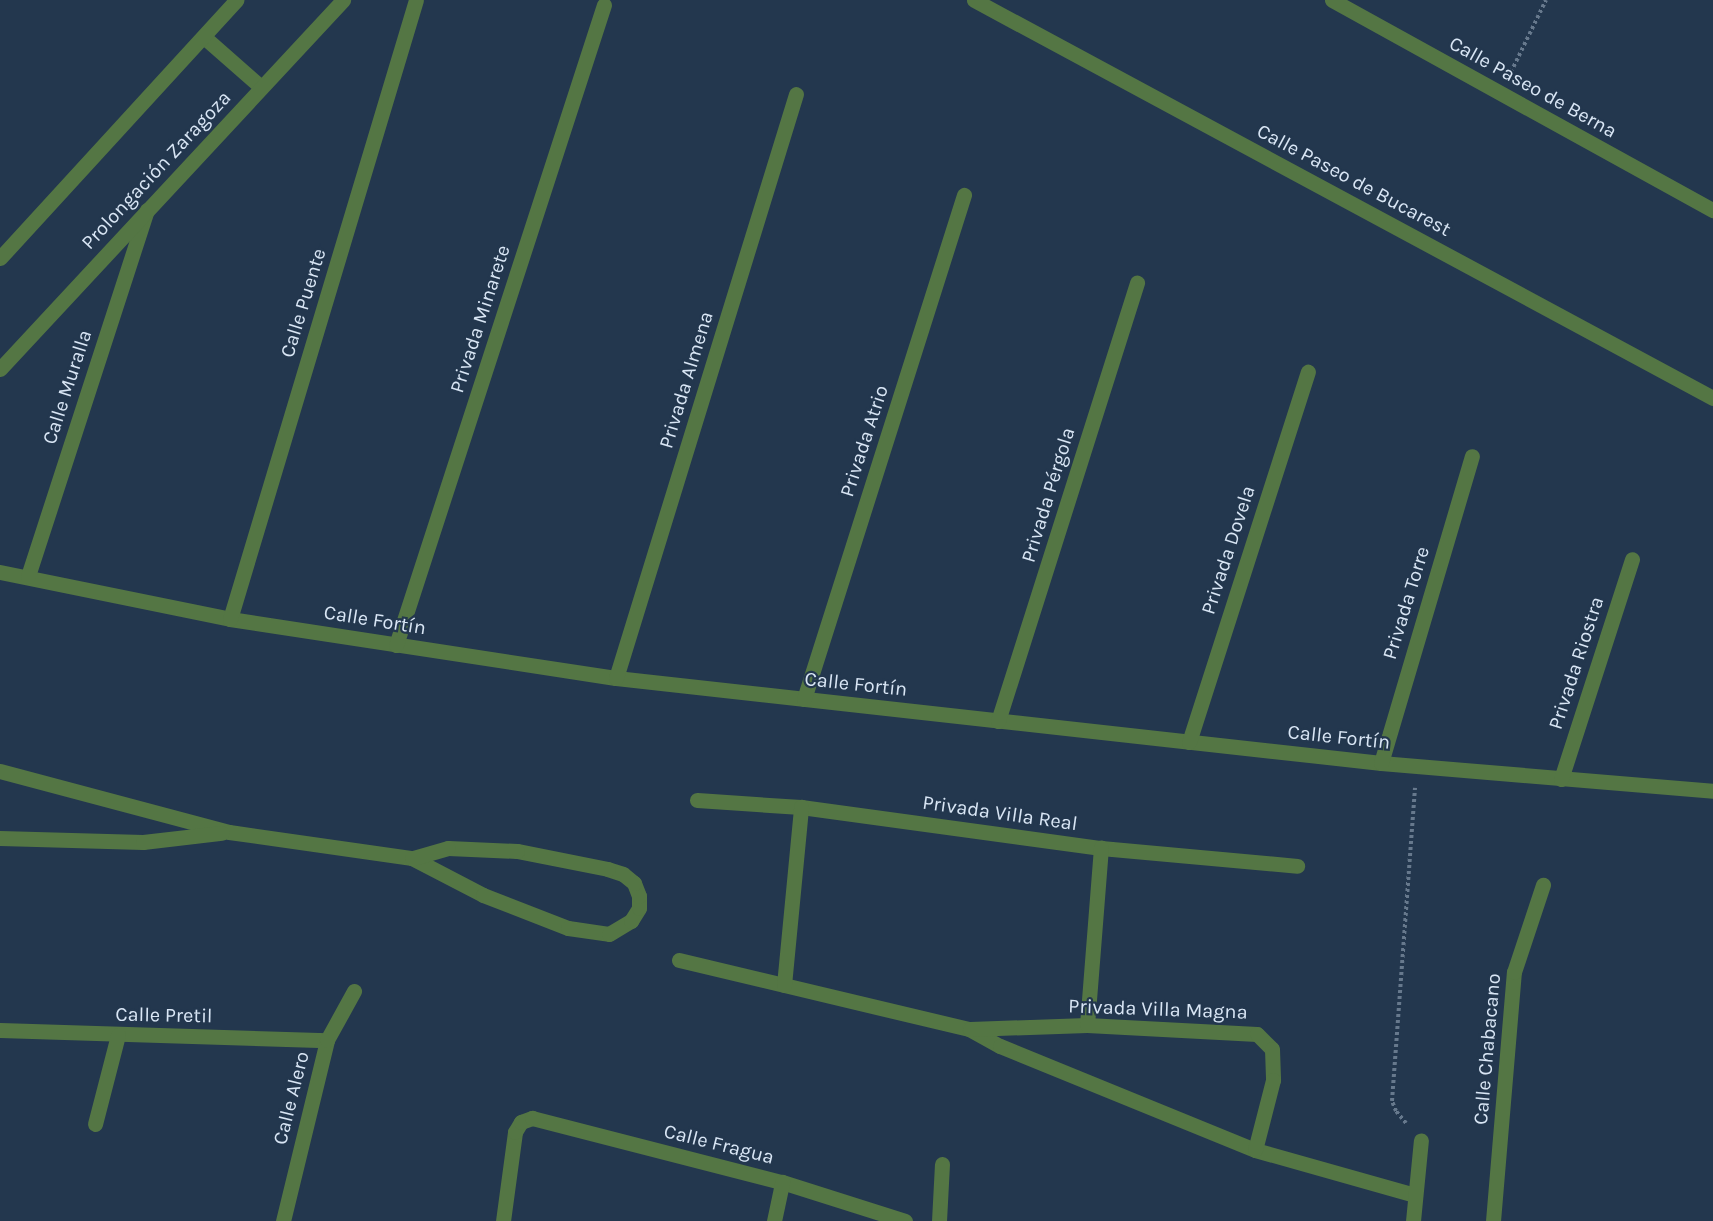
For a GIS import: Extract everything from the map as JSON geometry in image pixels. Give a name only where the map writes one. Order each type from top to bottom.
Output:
[{"type":"street","points":[[0,258],[236,0]]},
{"type":"street","name":"Prolongación Zaragoza","points":[[0,369],[343,0]]},
{"type":"street","name":"Calle Puente","points":[[230,619],[416,0]]},
{"type":"street","name":"Calle Paseo de Bucarest","points":[[974,0],[1713,398]]},
{"type":"street","name":"Calle Paseo de Berna","points":[[1332,0],[1713,210]]},
{"type":"street","name":"Privada Minarete","points":[[396,645],[604,5]]},
{"type":"street","points":[[204,37],[261,87]]},
{"type":"street","name":"Privada Almena","points":[[616,678],[796,94]]},
{"type":"street","name":"Privada Atrio","points":[[804,699],[964,195]]},
{"type":"street","name":"Calle Muralla","points":[[28,576],[147,210]]},
{"type":"street","name":"Privada Pérgola","points":[[999,721],[1137,282]]},
{"type":"street","name":"Privada Dovela","points":[[1189,742],[1308,372]]},
{"type":"street","name":"Privada Torre","points":[[1381,763],[1472,456]]},
{"type":"street","name":"Privada Riostra","points":[[1561,779],[1632,559]]},
{"type":"street","name":"Calle Fortín","points":[[0,572],[230,619],[616,678],[1381,763],[1713,791]]},
{"type":"street","points":[[0,771],[229,832],[412,858],[483,895],[568,928],[609,934],[631,921],[639,908],[639,896],[634,883],[623,874],[608,869],[517,851],[448,848],[412,858]]},
{"type":"street","name":"Privada Villa Real","points":[[697,801],[801,807],[1101,848],[1297,866]]},
{"type":"street","points":[[784,985],[801,807]]},
{"type":"street","points":[[0,838],[143,842],[229,832]]},
{"type":"street","points":[[1087,1024],[1101,848]]},
{"type":"street","name":"Calle Chabacano","points":[[1493,1221],[1514,972],[1543,885]]},
{"type":"street","name":"Privada Villa Magna","points":[[679,960],[969,1029],[1000,1046],[1255,1150],[1415,1196]]},
{"type":"street","name":"Calle Alero","points":[[283,1221],[327,1040],[354,990]]},
{"type":"street","name":"Privada Villa Magna","points":[[969,1029],[1087,1024],[1257,1034],[1272,1050],[1273,1080],[1255,1150]]},
{"type":"street","name":"Calle Pretil","points":[[0,1030],[327,1040]]},
{"type":"street","points":[[95,1124],[118,1035]]},
{"type":"street","name":"Calle Fragua","points":[[503,1221],[515,1132],[521,1122],[532,1118],[782,1182],[905,1221]]},
{"type":"street","points":[[1413,1221],[1421,1140]]},
{"type":"street","points":[[939,1221],[942,1164]]},
{"type":"street","points":[[774,1221],[782,1182]]},
{"type":"path","points":[[1501,93],[1546,0]]},
{"type":"path","points":[[1416,766],[1392,1101],[1396,1112],[1421,1140]]}]
